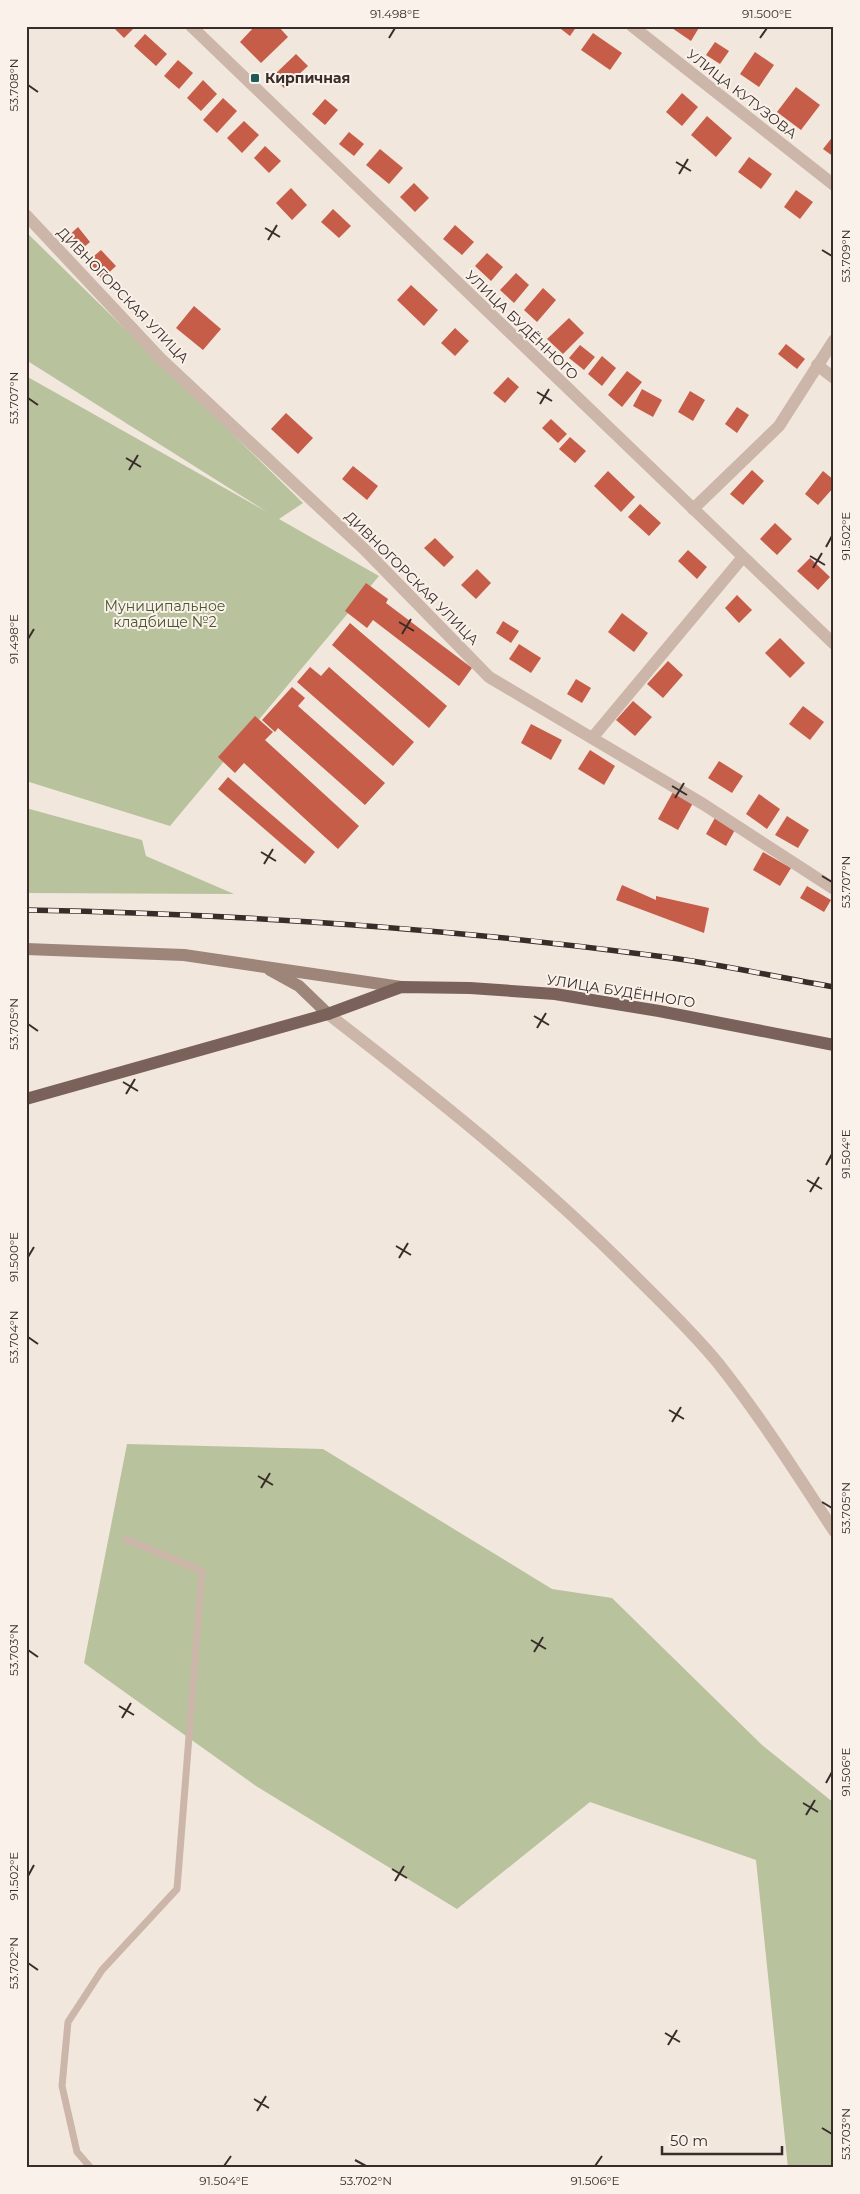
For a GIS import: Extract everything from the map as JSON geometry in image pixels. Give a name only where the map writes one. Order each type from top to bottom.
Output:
[{"type":"main road","points":[[26,1099],[328,1014],[401,987]]},
{"type":"main road","name":"УЛИЦА БУДЁННОГО","points":[[401,987],[470,988],[555,994],[659,1011],[834,1045]]},
{"type":"street","name":"УЛИЦА БУДЁННОГО","points":[[191,26],[834,644]]},
{"type":"street","name":"УЛИЦА КУТУЗОВА","points":[[632,26],[834,185]]},
{"type":"street","name":"ДИВНОГОРСКАЯ УЛИЦА","points":[[26,215],[162,360],[364,549],[489,677],[703,804],[834,889]]},
{"type":"street","points":[[693,509],[779,426],[834,340]]},
{"type":"street","points":[[817,365],[834,378]]},
{"type":"street","points":[[593,737],[743,557]]},
{"type":"street","points":[[26,949],[184,955],[401,987]]},
{"type":"street","points":[[261,965],[298,986],[328,1014],[449,1107],[518,1165],[591,1232],[650,1290],[717,1362],[765,1427],[834,1531]]},
{"type":"lane","points":[[91,2168],[77,2152],[62,2086],[68,2022],[102,1970],[177,1889],[202,1571],[126,1540]]},
{"type":"green space","name":"Муниципальное кладбище №2","points":[[26,232],[303,503],[279,519],[379,576],[170,826],[26,781],[26,376],[267,512],[26,360]]},
{"type":"green space","points":[[26,808],[142,840],[146,856],[234,894],[26,893]]},
{"type":"green space","points":[[127,1444],[323,1449],[552,1589],[612,1598],[762,1745],[834,1803],[834,2168],[788,2168],[756,1860],[590,1802],[457,1909],[256,1786],[84,1663]]},
{"type":"building","points":[[112,26],[136,26],[124,38]]},
{"type":"building","points":[[255,26],[278,26],[288,37],[261,63],[240,42]]},
{"type":"building","points":[[557,26],[577,26],[570,36]]},
{"type":"building","points":[[669,26],[700,26],[691,41]]},
{"type":"building","points":[[593,33],[622,53],[610,70],[581,50]]},
{"type":"building","points":[[145,34],[167,54],[156,66],[134,46]]},
{"type":"building","points":[[715,42],[729,51],[720,64],[706,55]]},
{"type":"building","points":[[755,52],[774,65],[759,87],[740,74]]},
{"type":"building","points":[[296,54],[308,66],[284,88],[273,76]]},
{"type":"building","points":[[178,60],[193,73],[179,89],[164,76]]},
{"type":"building","points":[[203,80],[217,94],[201,111],[187,98]]},
{"type":"building","points":[[796,87],[820,105],[801,130],[777,112]]},
{"type":"building","points":[[682,93],[698,107],[682,126],[666,112]]},
{"type":"building","points":[[223,98],[237,111],[217,133],[203,120]]},
{"type":"building","points":[[325,99],[338,110],[325,125],[312,114]]},
{"type":"building","points":[[707,116],[732,138],[716,157],[691,135]]},
{"type":"building","points":[[244,121],[259,135],[242,153],[227,138]]},
{"type":"building","points":[[349,132],[364,144],[354,156],[339,144]]},
{"type":"building","points":[[834,135],[834,157],[823,149]]},
{"type":"building","points":[[265,146],[281,161],[269,173],[254,158]]},
{"type":"building","points":[[380,149],[403,168],[389,184],[366,165]]},
{"type":"building","points":[[749,157],[772,174],[761,189],[738,172]]},
{"type":"building","points":[[414,183],[429,198],[415,212],[400,197]]},
{"type":"building","points":[[291,188],[307,205],[292,220],[276,203]]},
{"type":"building","points":[[796,190],[813,202],[800,219],[784,207]]},
{"type":"building","points":[[333,209],[351,226],[339,238],[321,222]]},
{"type":"building","points":[[455,225],[474,242],[462,255],[443,239]]},
{"type":"building","points":[[78,227],[90,242],[77,253],[65,239]]},
{"type":"building","points":[[101,250],[116,266],[102,279],[87,262]]},
{"type":"building","points":[[487,253],[503,267],[491,281],[475,266]]},
{"type":"building","points":[[516,273],[529,285],[514,303],[500,290]]},
{"type":"building","points":[[411,285],[438,310],[424,326],[397,300]]},
{"type":"building","points":[[543,288],[556,300],[537,322],[524,310]]},
{"type":"building","points":[[194,306],[221,329],[203,350],[176,328]]},
{"type":"building","points":[[569,318],[584,333],[563,354],[547,339]]},
{"type":"building","points":[[455,328],[469,341],[455,356],[441,343]]},
{"type":"building","points":[[786,344],[805,359],[797,369],[778,354]]},
{"type":"building","points":[[580,345],[595,357],[584,370],[569,358]]},
{"type":"building","points":[[602,356],[616,368],[602,386],[588,374]]},
{"type":"building","points":[[627,371],[642,382],[622,407],[608,395]]},
{"type":"building","points":[[508,377],[519,387],[505,403],[493,393]]},
{"type":"building","points":[[642,389],[662,400],[653,417],[633,406]]},
{"type":"building","points":[[690,391],[705,400],[693,421],[678,412]]},
{"type":"building","points":[[737,407],[749,415],[737,433],[725,424]]},
{"type":"building","points":[[286,413],[313,438],[298,454],[271,429]]},
{"type":"building","points":[[551,419],[567,434],[558,443],[542,428]]},
{"type":"building","points":[[570,437],[586,451],[575,463],[559,449]]},
{"type":"building","points":[[353,466],[378,486],[367,500],[342,479]]},
{"type":"building","points":[[752,470],[764,481],[743,505],[730,494]]},
{"type":"building","points":[[608,471],[635,497],[621,512],[594,486]]},
{"type":"building","points":[[823,471],[834,480],[834,487],[818,505],[805,494]]},
{"type":"building","points":[[640,504],[661,523],[649,536],[628,517]]},
{"type":"building","points":[[775,523],[792,539],[777,555],[760,539]]},
{"type":"building","points":[[435,538],[454,557],[444,567],[424,548]]},
{"type":"building","points":[[688,550],[707,567],[697,579],[678,561]]},
{"type":"building","points":[[810,558],[830,577],[818,590],[797,571]]},
{"type":"building","points":[[477,569],[491,583],[476,599],[461,585]]},
{"type":"building","points":[[366,583],[388,599],[386,603],[472,668],[459,686],[373,620],[367,628],[345,611]]},
{"type":"building","points":[[737,595],[752,610],[739,623],[725,608]]},
{"type":"building","points":[[622,613],[648,633],[634,652],[608,632]]},
{"type":"building","points":[[503,621],[519,631],[511,643],[496,633]]},
{"type":"building","points":[[350,623],[447,706],[429,728],[332,645]]},
{"type":"building","points":[[780,638],[805,663],[790,678],[765,653]]},
{"type":"building","points":[[519,644],[541,658],[531,673],[509,659]]},
{"type":"building","points":[[668,661],[683,675],[663,698],[647,684]]},
{"type":"building","points":[[310,667],[321,676],[329,667],[414,742],[393,766],[297,682]]},
{"type":"building","points":[[576,679],[591,688],[582,703],[567,694]]},
{"type":"building","points":[[292,687],[305,698],[298,706],[385,783],[365,805],[278,728],[275,732],[262,720]]},
{"type":"building","points":[[633,701],[652,717],[635,736],[616,720]]},
{"type":"building","points":[[803,706],[824,722],[810,740],[789,724]]},
{"type":"building","points":[[255,716],[273,732],[265,740],[359,826],[338,849],[244,763],[235,773],[218,757]]},
{"type":"building","points":[[531,724],[562,740],[551,760],[521,743]]},
{"type":"building","points":[[590,750],[615,766],[604,785],[578,769]]},
{"type":"building","points":[[719,761],[743,776],[732,793],[708,778]]},
{"type":"building","points":[[228,777],[315,852],[305,864],[218,789]]},
{"type":"building","points":[[673,792],[693,803],[678,830],[658,819]]},
{"type":"building","points":[[759,794],[780,809],[767,829],[746,814]]},
{"type":"building","points":[[716,816],[736,828],[726,846],[706,834]]},
{"type":"building","points":[[787,816],[809,830],[798,848],[775,835]]},
{"type":"building","points":[[763,852],[791,868],[780,886],[753,870]]},
{"type":"building","points":[[622,885],[656,900],[656,896],[709,908],[704,933],[616,900]]},
{"type":"building","points":[[807,886],[831,900],[824,912],[800,898]]},
{"type":"railway","points":[[26,910],[184,915],[421,930],[579,946],[679,959],[834,987]]},
{"type":"place","name":"Кирпичная","points":[[255,78]]}]
